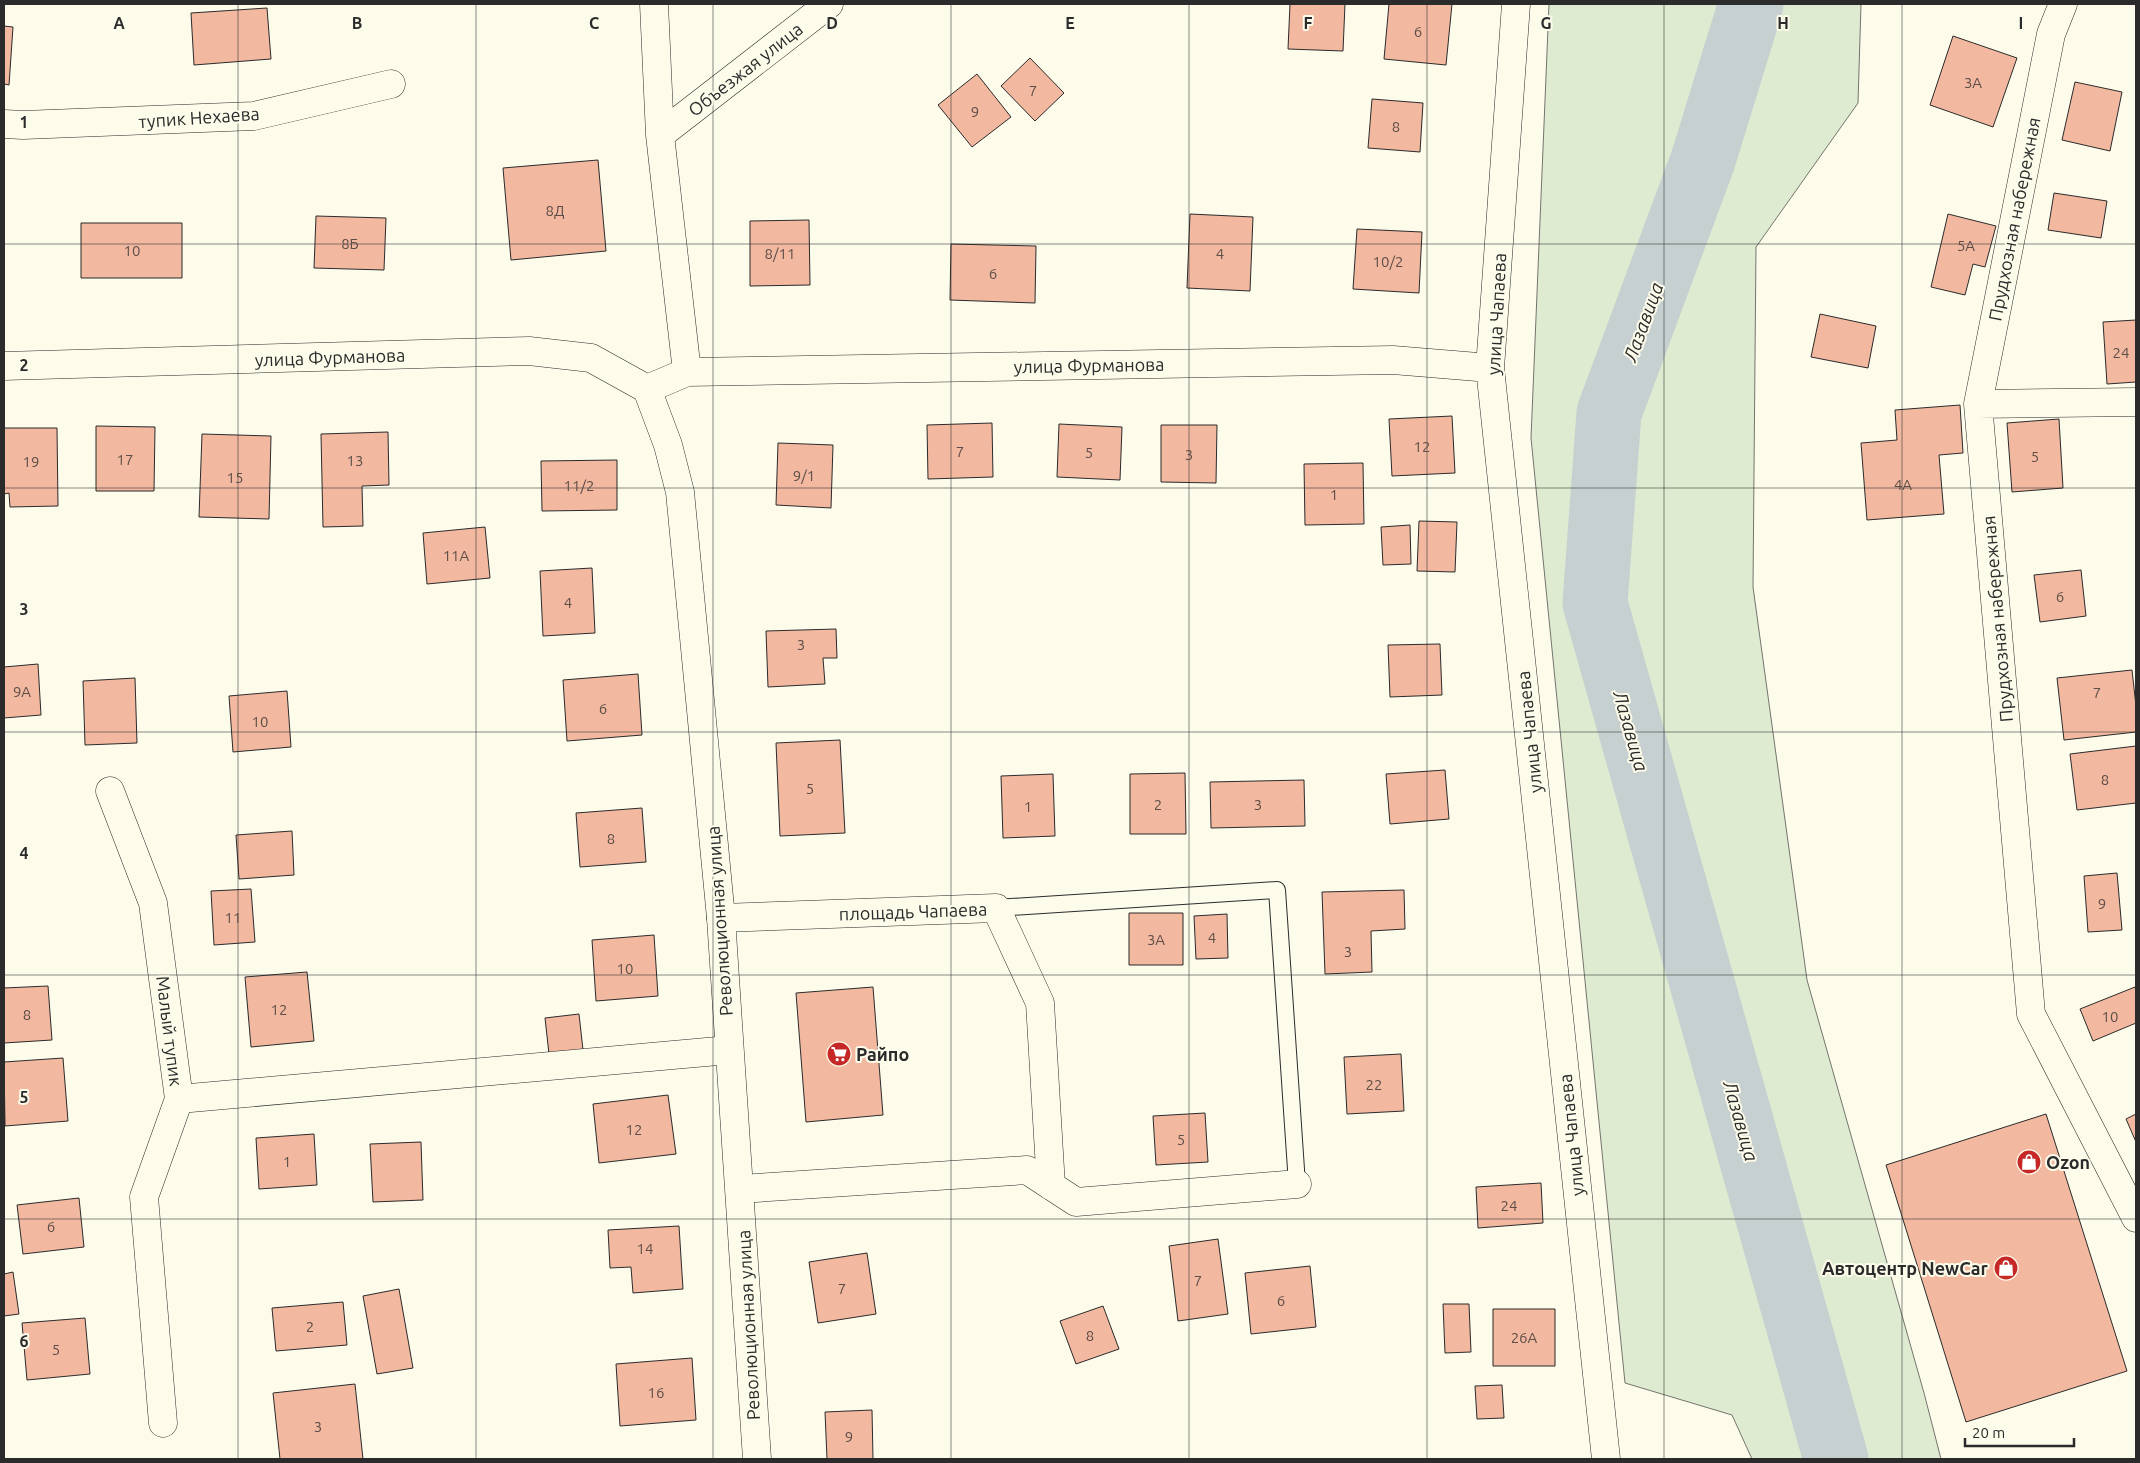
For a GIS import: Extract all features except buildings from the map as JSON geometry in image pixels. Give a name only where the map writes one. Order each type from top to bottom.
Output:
[{"type":"street","points":[[647,389],[687,372],[660,135],[654,4]]},
{"type":"street","name":"Объезжая улица","points":[[660,135],[829,4]]},
{"type":"street","name":"улица Чапаева","points":[[1516,4],[1490,368],[1606,1459]]},
{"type":"street","name":"Прудхозная набережная","points":[[2063,4],[2051,34],[1978,404],[2031,1014],[2136,1218]]},
{"type":"street","name":"тупик Нехаева","points":[[4,124],[23,125],[254,116],[391,84]]},
{"type":"street","name":"улица Фурманова","points":[[4,366],[529,351],[591,358],[647,389]]},
{"type":"street","name":"улица Фурманова","points":[[687,372],[1393,360],[1490,368]]},
{"type":"street","name":"Революционная улица","points":[[647,389],[668,445],[680,492],[721,918],[756,1459]]},
{"type":"street","points":[[1978,404],[2136,402]]},
{"type":"street","name":"Малый тупик","points":[[110,791],[153,903],[179,1099],[144,1197],[163,1423]]},
{"type":"street","name":"площадь Чапаева","points":[[721,918],[996,908],[1040,1003],[1051,1186]]},
{"type":"street","points":[[179,1099],[729,1050]]},
{"type":"street","points":[[740,1189],[1026,1170],[1076,1202],[1297,1184]]},
{"type":"lane","points":[[996,908],[1277,890],[1297,1184]]},
{"type":"green space","points":[[1549,4],[1861,4],[1858,103],[1756,247],[1753,587],[1807,980],[1941,1459],[1752,1459],[1732,1415],[1625,1383],[1531,438]]},
{"type":"waterway","name":"Лазавица","points":[[1751,4],[1703,160],[1609,413],[1595,603],[1836,1459]]},
{"type":"place","name":"Райпо","points":[[839,1054]]},
{"type":"place","name":"Ozon","points":[[2029,1162]]},
{"type":"place","name":"Автоцентр NewCar","points":[[2006,1268]]}]
